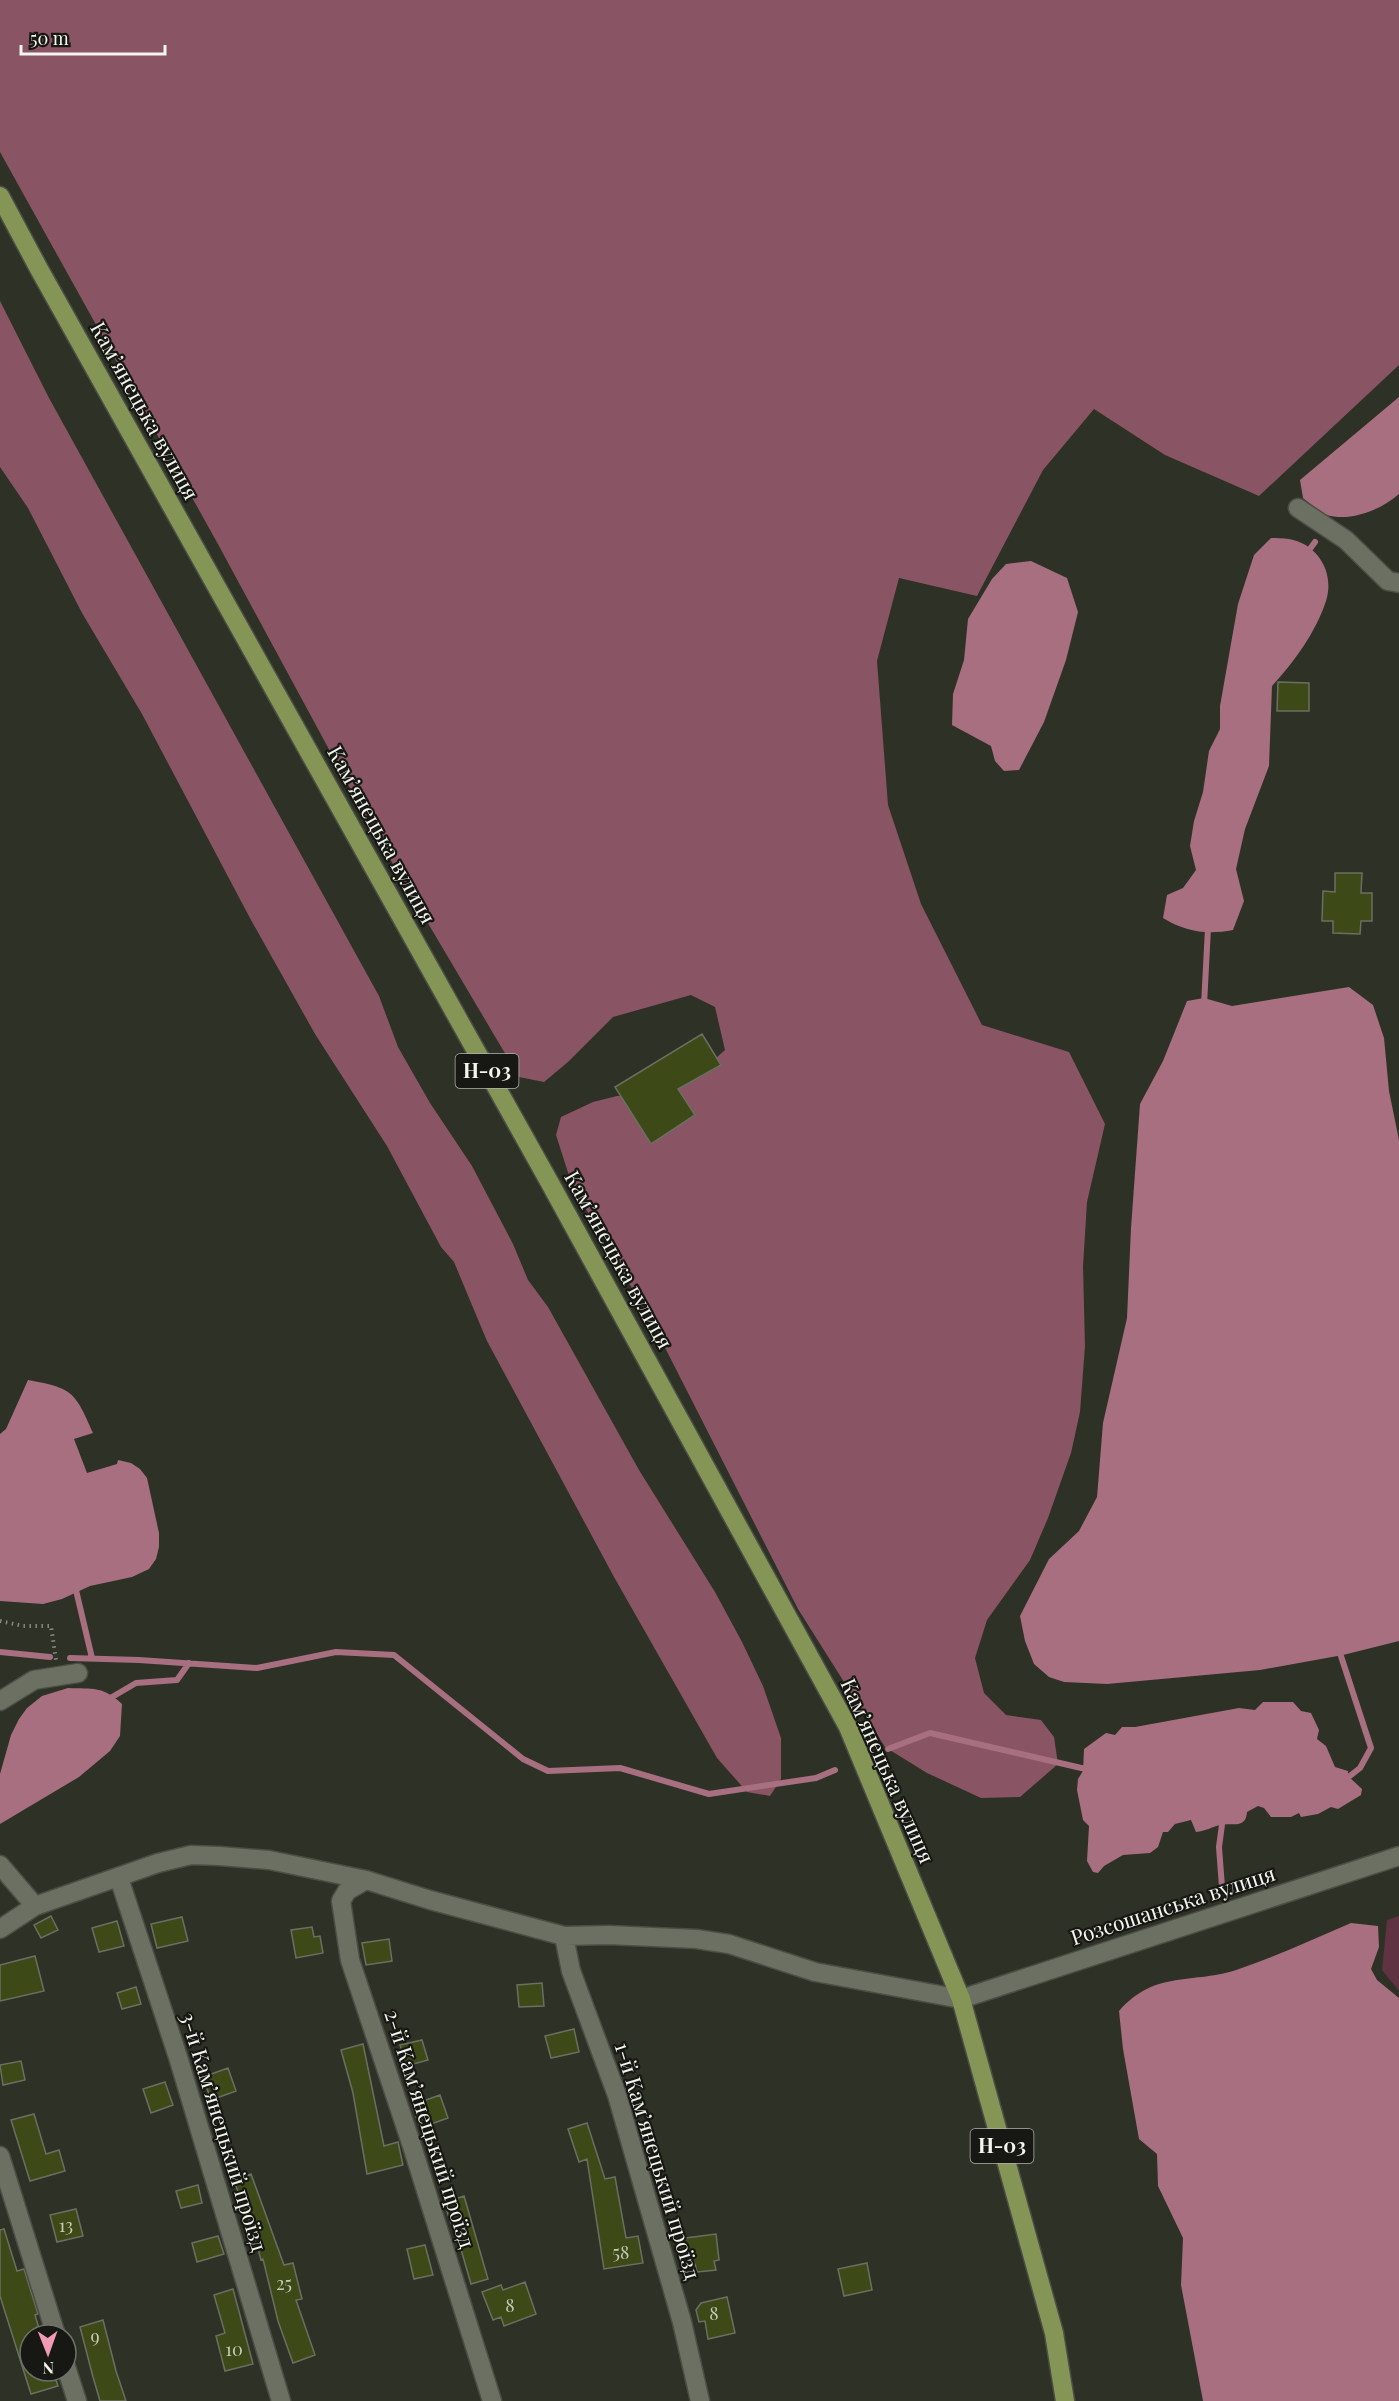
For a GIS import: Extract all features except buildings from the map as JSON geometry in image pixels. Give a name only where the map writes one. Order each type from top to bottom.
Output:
[{"type":"main road","name":"Камʼянецька вулиця","points":[[0,196],[551,1185],[848,1727],[961,1999],[1054,2333],[1065,2401]]},
{"type":"street","points":[[1298,508],[1346,540],[1388,581],[1399,583]]},
{"type":"street","points":[[0,1701],[34,1680],[78,1673]]},
{"type":"street","points":[[0,1929],[35,1906],[158,1863],[191,1855],[269,1860],[366,1880],[430,1900],[564,1936],[696,1938],[729,1944],[815,1971],[961,1999]]},
{"type":"street","name":"Розсошанська вулиця","points":[[961,1999],[1399,1856]]},
{"type":"street","points":[[0,1865],[35,1906]]},
{"type":"street","name":"3-й Камʼянецький проїзд","points":[[119,1878],[178,2057],[281,2401]]},
{"type":"street","name":"2-й Камʼянецький проїзд","points":[[366,1880],[347,1891],[341,1901],[350,1960],[412,2146],[492,2401]]},
{"type":"street","name":"1-й Камʼянецький проїзд","points":[[564,1936],[571,1971],[617,2095],[682,2322],[700,2401]]},
{"type":"street","points":[[2,2166],[52,2323]]},
{"type":"street","points":[[71,2383],[77,2401]]},
{"type":"path","points":[[0,1621],[23,1626],[51,1626],[58,1676]]},
{"type":"shaded area","points":[[0,0],[1399,0],[1399,365],[1259,496],[1165,455],[1094,409],[1043,470],[977,596],[899,578],[877,661],[888,805],[921,904],[982,1025],[1069,1052],[1105,1124],[1087,1202],[1083,1266],[1085,1346],[1080,1412],[1071,1453],[1030,1560],[987,1620],[975,1658],[984,1693],[1006,1715],[1041,1720],[1054,1737],[1058,1764],[1020,1797],[981,1798],[927,1773],[885,1747],[798,1609],[655,1328],[572,1185],[556,1135],[561,1117],[593,1102],[617,1096],[656,1095],[698,1074],[725,1050],[715,1007],[691,995],[613,1017],[568,1062],[544,1082],[519,1077],[371,827],[219,546],[0,152]]},
{"type":"shaded area","points":[[0,301],[49,398],[379,996],[398,1047],[430,1103],[472,1166],[513,1244],[528,1280],[548,1307],[639,1470],[715,1592],[742,1642],[763,1686],[781,1738],[781,1779],[770,1796],[747,1792],[717,1758],[614,1577],[487,1341],[454,1262],[441,1247],[387,1146],[315,1034],[251,920],[142,714],[82,613],[28,508],[0,467]]},
{"type":"shaded area","points":[[1399,397],[1399,494],[1374,510],[1345,517],[1324,514],[1303,498],[1300,480]]},
{"type":"shaded area","points":[[1271,538],[1299,542],[1316,553],[1326,570],[1328,591],[1322,613],[1310,635],[1296,657],[1272,686],[1269,766],[1245,829],[1236,869],[1244,901],[1233,930],[1197,931],[1163,918],[1167,895],[1183,888],[1196,870],[1190,846],[1194,821],[1203,792],[1209,751],[1220,729],[1220,706],[1238,604],[1254,555]]},
{"type":"shaded area","points":[[1031,561],[1067,578],[1078,612],[1066,660],[1044,722],[1019,770],[1004,771],[995,761],[991,746],[952,725],[953,694],[964,660],[968,619],[992,579],[1006,564]]},
{"type":"shaded area","points":[[1349,987],[1373,1005],[1384,1038],[1389,1091],[1399,1140],[1399,1641],[1343,1655],[1260,1670],[1107,1684],[1064,1682],[1049,1677],[1034,1664],[1025,1641],[1020,1616],[1049,1559],[1079,1531],[1097,1497],[1103,1423],[1127,1318],[1140,1104],[1163,1061],[1187,1001],[1204,998],[1232,1006]]},
{"type":"shaded area","points":[[28,1380],[63,1389],[76,1400],[93,1433],[74,1439],[87,1473],[117,1464],[118,1460],[131,1463],[140,1469],[147,1478],[159,1533],[156,1559],[149,1569],[132,1577],[90,1586],[62,1599],[43,1604],[0,1601],[0,1434],[6,1429]]},
{"type":"shaded area","points":[[68,1688],[103,1691],[122,1704],[120,1736],[110,1751],[79,1777],[0,1824],[0,1774],[11,1735],[19,1719],[27,1708],[42,1696]]},
{"type":"shaded area","points":[[1263,1702],[1293,1702],[1301,1711],[1311,1713],[1319,1730],[1317,1739],[1326,1746],[1335,1767],[1348,1771],[1348,1776],[1362,1789],[1361,1795],[1338,1809],[1331,1807],[1318,1814],[1301,1817],[1299,1813],[1291,1817],[1271,1817],[1264,1808],[1258,1806],[1247,1812],[1244,1821],[1237,1824],[1224,1824],[1196,1832],[1191,1820],[1175,1824],[1168,1832],[1163,1832],[1158,1847],[1150,1853],[1123,1855],[1104,1866],[1098,1873],[1093,1872],[1087,1861],[1089,1826],[1083,1820],[1077,1790],[1078,1779],[1083,1771],[1084,1749],[1106,1733],[1115,1735],[1122,1727],[1135,1727],[1239,1708],[1255,1710]]},
{"type":"shaded area","points":[[1399,1916],[1399,1991],[1382,1970],[1387,1920]]},
{"type":"shaded area","points":[[1351,1923],[1378,1926],[1379,1947],[1371,1969],[1377,1980],[1399,1998],[1399,2401],[1203,2401],[1181,2285],[1183,2238],[1158,2186],[1157,2154],[1139,2139],[1123,2049],[1119,2011],[1133,1998],[1161,1983],[1222,1974],[1239,1969]]},
{"type":"waterway","points":[[1307,553],[1315,542]]},
{"type":"waterway","points":[[1204,1005],[1208,928]]},
{"type":"waterway","points":[[75,1586],[92,1658]]},
{"type":"waterway","points":[[1339,1650],[1371,1748],[1360,1768],[1342,1782]]},
{"type":"waterway","points":[[0,1652],[50,1657]]},
{"type":"waterway","points":[[70,1658],[257,1668],[336,1652],[394,1655],[523,1759],[548,1771],[620,1768],[709,1794],[816,1778],[835,1770]]},
{"type":"waterway","points":[[107,1700],[136,1683],[177,1680],[189,1663]]},
{"type":"waterway","points":[[888,1749],[930,1733],[1090,1770]]},
{"type":"waterway","points":[[1222,1887],[1219,1847],[1223,1817]]}]
